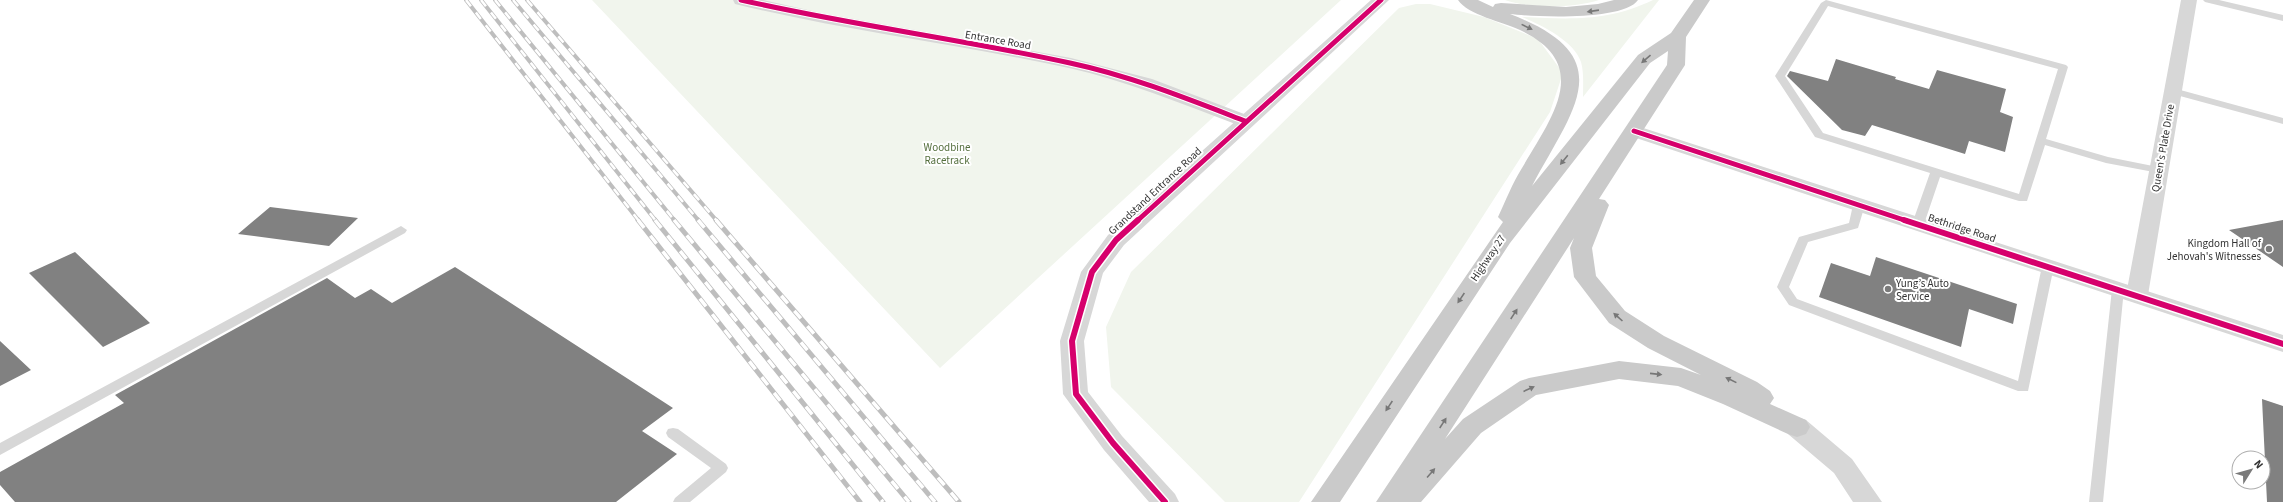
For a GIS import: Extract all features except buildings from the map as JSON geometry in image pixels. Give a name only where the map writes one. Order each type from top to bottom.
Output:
[{"type":"main road","points":[[1466,0],[1479,9],[1506,17],[1545,37],[1559,49],[1569,63],[1573,85],[1558,128],[1522,185],[1502,238]]},
{"type":"main road","points":[[1470,0],[1501,8],[1552,12],[1599,10],[1630,0]]},
{"type":"main road","points":[[1482,0],[1501,8]]},
{"type":"main road","name":"Highway 27","points":[[1325,502],[1502,238],[1644,59],[1677,36],[1702,0]]},
{"type":"main road","points":[[1390,502],[1616,160],[1676,65],[1677,36]]},
{"type":"main road","points":[[1616,160],[1581,248],[1584,276],[1617,317],[1656,342],[1748,388],[1796,427]]},
{"type":"main road","points":[[1405,502],[1472,426],[1529,387],[1619,370],[1681,377],[1732,397],[1796,427]]},
{"type":"street","name":"Entrance Road","points":[[741,0],[820,18],[1071,63],[1145,83],[1245,121]]},
{"type":"street","name":"Grandstand Entrance Road","points":[[1165,502],[1113,443],[1076,394],[1072,341],[1092,272],[1116,240],[1245,121],[1381,0]]},
{"type":"street","name":"Queen's Plate Drive","points":[[2127,292],[2159,170],[2189,0]]},
{"type":"street","name":"Bethridge Road","points":[[1634,131],[2283,344]]},
{"type":"street","points":[[1796,427],[1843,466],[1868,502]]},
{"type":"lane","points":[[2208,0],[2283,18]]},
{"type":"lane","points":[[1826,3],[2063,67],[2042,141],[2023,200],[1819,135],[1780,76],[1826,3]]},
{"type":"lane","points":[[2173,91],[2283,121]]},
{"type":"lane","points":[[2042,141],[2106,160],[2159,170]]},
{"type":"lane","points":[[1918,224],[1936,172]]},
{"type":"lane","points":[[1859,205],[1854,225],[1803,240],[1783,287],[1793,302],[2024,388],[2048,266]]},
{"type":"lane","points":[[0,450],[401,230]]},
{"type":"lane","points":[[2096,502],[2127,292]]},
{"type":"lane","points":[[673,433],[721,468],[680,502]]},
{"type":"green space","name":"Woodbine Racetrack","points":[[592,0],[1341,0],[940,368]]},
{"type":"green space","points":[[1505,0],[1599,0],[1578,5],[1539,6],[1526,5]]},
{"type":"green space","points":[[1653,0],[1659,0],[1583,97],[1583,70],[1581,62],[1572,47],[1547,29],[1522,17],[1589,18],[1620,12]]},
{"type":"green space","points":[[1416,4],[1430,4],[1484,17],[1538,39],[1563,73],[1550,112],[1299,502],[1225,502],[1111,387],[1106,327],[1131,272],[1399,8]]},
{"type":"railway","points":[[466,0],[639,221]]},
{"type":"railway","points":[[481,0],[656,221]]},
{"type":"railway","points":[[495,0],[675,221]]},
{"type":"railway","points":[[513,0],[699,221]]},
{"type":"railway","points":[[527,0],[717,221]]},
{"type":"railway","points":[[638,220],[860,502]]},
{"type":"railway","points":[[655,220],[883,502]]},
{"type":"railway","points":[[674,220],[909,502]]},
{"type":"railway","points":[[698,220],[935,502]]},
{"type":"railway","points":[[716,220],[959,502]]},
{"type":"cycle path","points":[[741,0],[821,18],[1071,63],[1145,83],[1245,121]]},
{"type":"cycle path","points":[[1165,502],[1113,443],[1076,394],[1072,341],[1092,272],[1116,240],[1381,0]]},
{"type":"cycle path","points":[[1634,131],[2283,344]]},
{"type":"place","name":"Kingdom Hall of Jehovah's Witnesses","points":[[2269,249]]},
{"type":"place","name":"Yung’s Auto Service","points":[[1888,289]]}]
